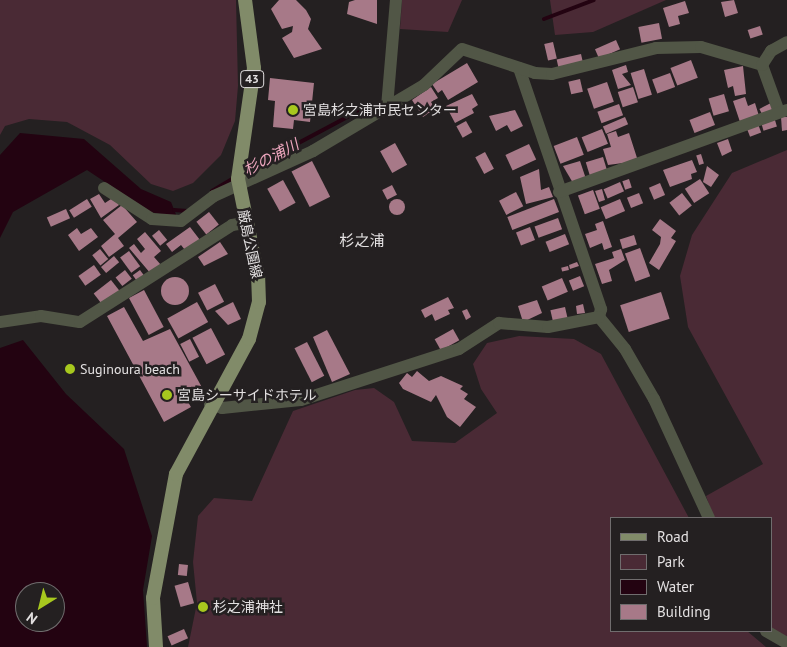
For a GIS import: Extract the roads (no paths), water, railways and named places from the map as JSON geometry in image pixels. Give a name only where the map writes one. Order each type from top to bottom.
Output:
[{"type":"main road","name":"厳島公園線","points":[[156,647],[153,598],[172,489],[181,459],[210,404],[249,338],[257,315],[258,277],[239,183],[239,158],[254,68],[245,0]]},
{"type":"street","points":[[387,107],[396,0]]},
{"type":"street","points":[[762,65],[771,51],[787,42]]},
{"type":"street","points":[[104,188],[152,219],[173,223],[214,196],[387,107],[424,85],[462,49],[519,68],[552,74],[656,48],[701,47],[762,65],[783,111],[560,192]]},
{"type":"street","points":[[519,68],[601,309],[599,318]]},
{"type":"street","points":[[0,322],[41,316],[80,322],[232,225],[246,223]]},
{"type":"street","points":[[210,404],[222,408],[309,398],[459,349],[499,323],[548,327],[599,318]]},
{"type":"street","points":[[599,318],[625,349],[654,399],[709,517]]},
{"type":"street","points":[[768,632],[787,643]]},
{"type":"water","points":[[20,133],[84,139],[141,189],[171,202],[177,217],[150,212],[87,170],[13,212],[0,238],[0,155]]},
{"type":"water","points":[[23,340],[66,394],[124,449],[152,536],[143,590],[147,647],[0,647],[0,348]]},
{"type":"waterway","name":"杉の浦川","points":[[544,19],[594,0]]},
{"type":"waterway","name":"杉の浦川","points":[[242,173],[372,104]]},
{"type":"waterway","name":"杉の浦川","points":[[212,191],[235,177]]},
{"type":"waterway","name":"杉の浦川","points":[[174,210],[187,211]]},
{"type":"place","name":"宮島杉之浦市民センター","points":[[293,110]]},
{"type":"place","name":"Suginoura beach","points":[[70,369]]},
{"type":"place","name":"宮島シーサイドホテル","points":[[167,395]]},
{"type":"place","name":"杉之浦神社","points":[[203,607]]},
{"type":"district","name":"杉之浦","points":[[362,241]]}]
